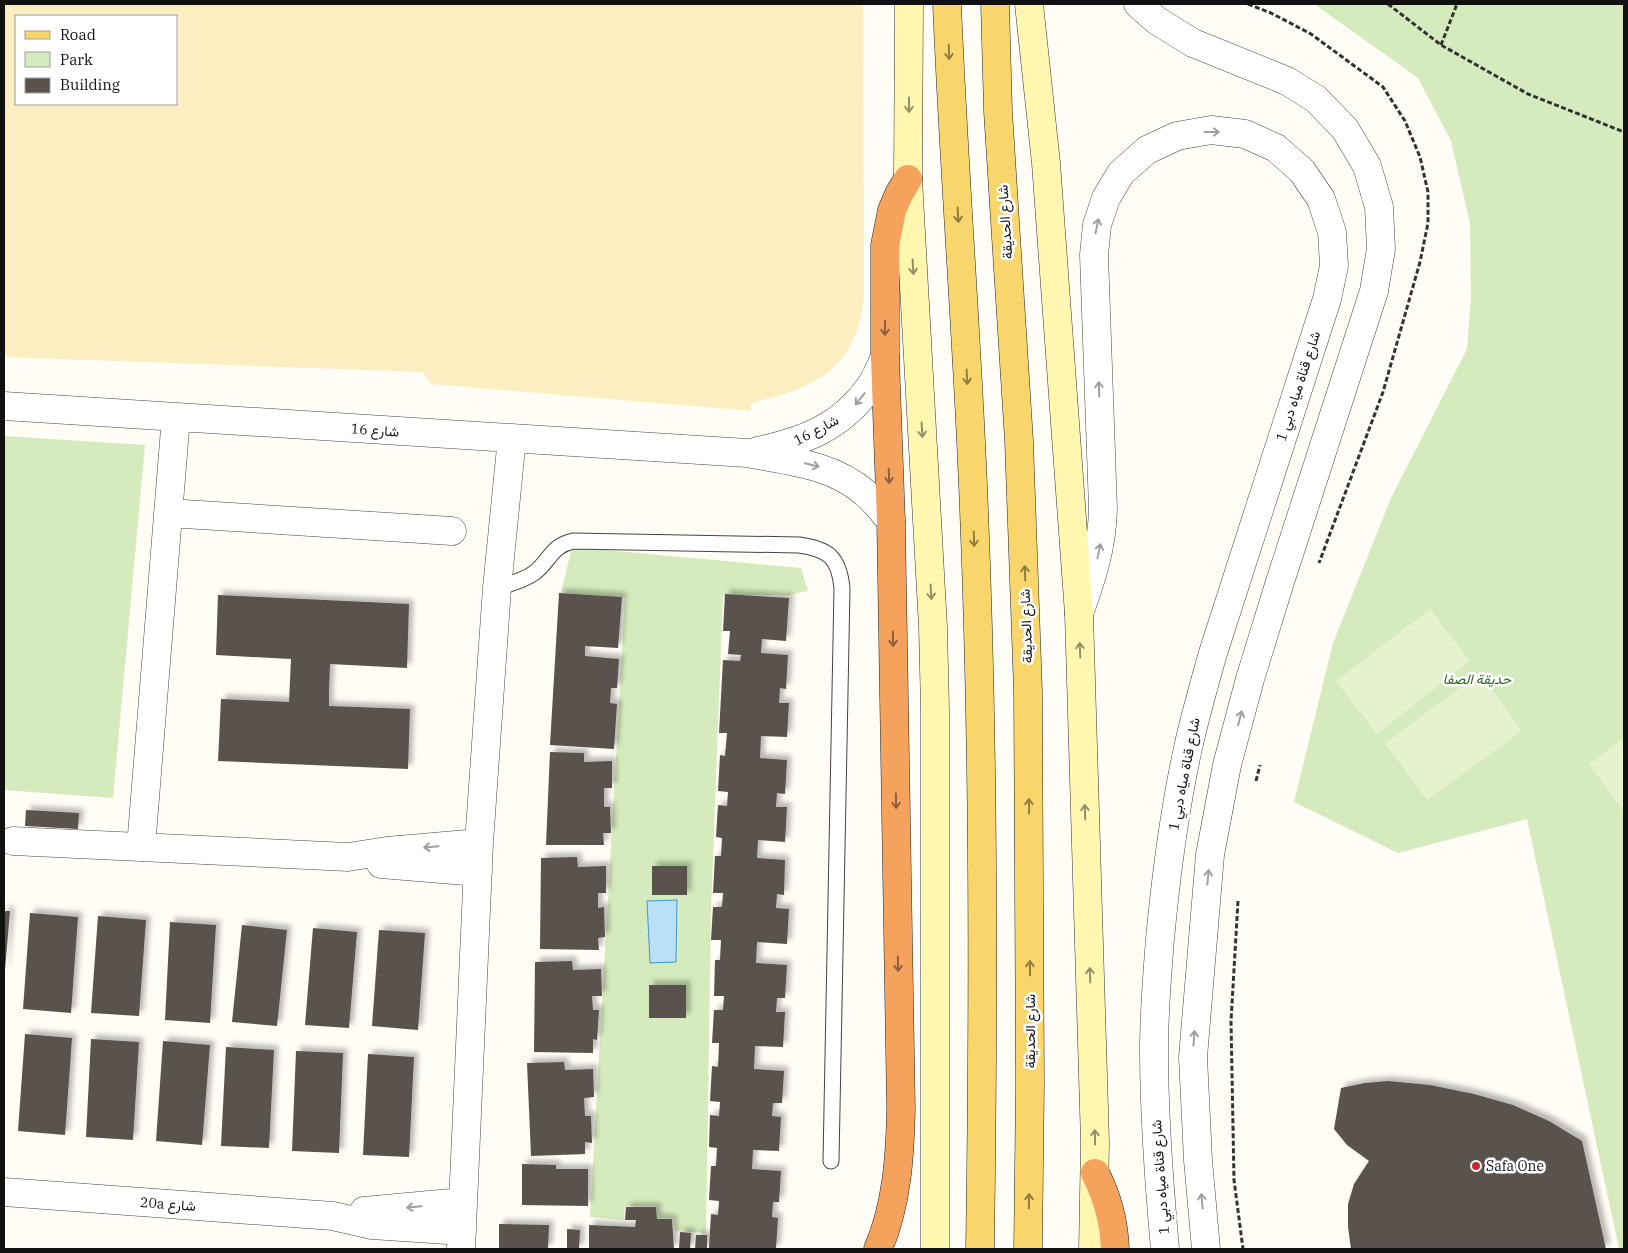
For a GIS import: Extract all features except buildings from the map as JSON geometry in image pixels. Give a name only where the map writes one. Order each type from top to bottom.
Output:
[{"type":"highway","points":[[878,1249],[894,1198],[900,1153],[901,1109],[885,245],[892,210],[908,179]]},
{"type":"highway","points":[[1095,1173],[1107,1198],[1114,1229],[1100,1246]]},
{"type":"main road","points":[[909,4],[908,179],[932,617],[935,709],[935,1249]]},
{"type":"main road","points":[[948,4],[953,130],[971,442],[980,698],[982,828],[980,1249]]},
{"type":"main road","name":"شارع الحديقة","points":[[995,4],[998,110],[1019,441],[1028,691],[1030,1074],[1028,1249]]},
{"type":"main road","points":[[1029,4],[1046,163],[1079,614],[1095,1173]]},
{"type":"street","points":[[1138,4],[1156,20],[1193,43],[1287,81],[1316,99],[1345,129],[1367,166],[1380,207],[1381,249],[1374,291],[1250,679],[1227,765],[1210,855],[1193,1057],[1198,1160],[1206,1249]]},
{"type":"street","name":"شارع قناة مياه دبي 1","points":[[1079,614],[1099,552],[1102,531],[1103,499],[1094,255],[1096,225],[1106,198],[1121,173],[1147,150],[1178,136],[1211,130],[1245,134],[1276,148],[1302,171],[1321,199],[1332,232],[1334,266],[1327,300],[1206,678],[1188,748],[1175,815],[1164,892],[1154,1048],[1158,1167],[1165,1249]]},
{"type":"street","name":"شارع 16","points":[[747,453],[788,445],[832,424],[855,405],[870,386],[886,358]]},
{"type":"street","name":"شارع 16","points":[[4,406],[747,453],[812,465],[832,472],[850,481],[866,493],[891,521]]},
{"type":"street","points":[[141,847],[176,417]]},
{"type":"street","points":[[461,1240],[479,843],[497,588],[512,438]]},
{"type":"street","points":[[168,513],[452,531]]},
{"type":"street","points":[[13,841],[348,857],[387,865],[478,872]]},
{"type":"street","points":[[348,857],[387,851],[479,843]]},
{"type":"street","name":"20a شارع","points":[[4,1192],[333,1216],[372,1225],[461,1240]]},
{"type":"street","name":"20a شارع","points":[[333,1216],[372,1210],[462,1202]]},
{"type":"lane","points":[[497,588],[527,578],[543,564],[556,548],[573,542],[799,545],[816,547],[831,556],[840,571],[842,598],[831,1161]]},
{"type":"path","points":[[1388,4],[1441,45],[1528,94],[1624,132]]},
{"type":"path","points":[[1441,45],[1457,4]]},
{"type":"green space","name":"حديقة الصفا","points":[[1314,4],[1624,4],[1624,1249],[1619,1249],[1527,819],[1398,853],[1294,802],[1333,643],[1391,498],[1467,349],[1471,299],[1470,224],[1451,141],[1418,78]]},
{"type":"green space","points":[[4,436],[145,445],[113,798],[4,790]]},
{"type":"green space","points":[[572,547],[801,568],[808,591],[789,595],[723,595],[711,910],[706,1233],[675,1231],[673,1218],[658,1218],[656,1206],[625,1206],[624,1220],[590,1217],[625,597],[561,593]]},
{"type":"green space","points":[[1430,609],[1470,661],[1377,734],[1336,681]]},
{"type":"green space","points":[[1480,673],[1522,731],[1427,800],[1385,743]]},
{"type":"green space","points":[[1624,738],[1624,811],[1589,764]]},
{"type":"sand","points":[[4,4],[863,4],[864,297],[858,329],[845,355],[836,366],[811,383],[784,394],[750,404],[751,411],[431,384],[423,372],[4,357]]},
{"type":"water","points":[[677,900],[676,962],[650,963],[647,901]]},
{"type":"place","name":"Safa One","points":[[1476,1166]]}]
